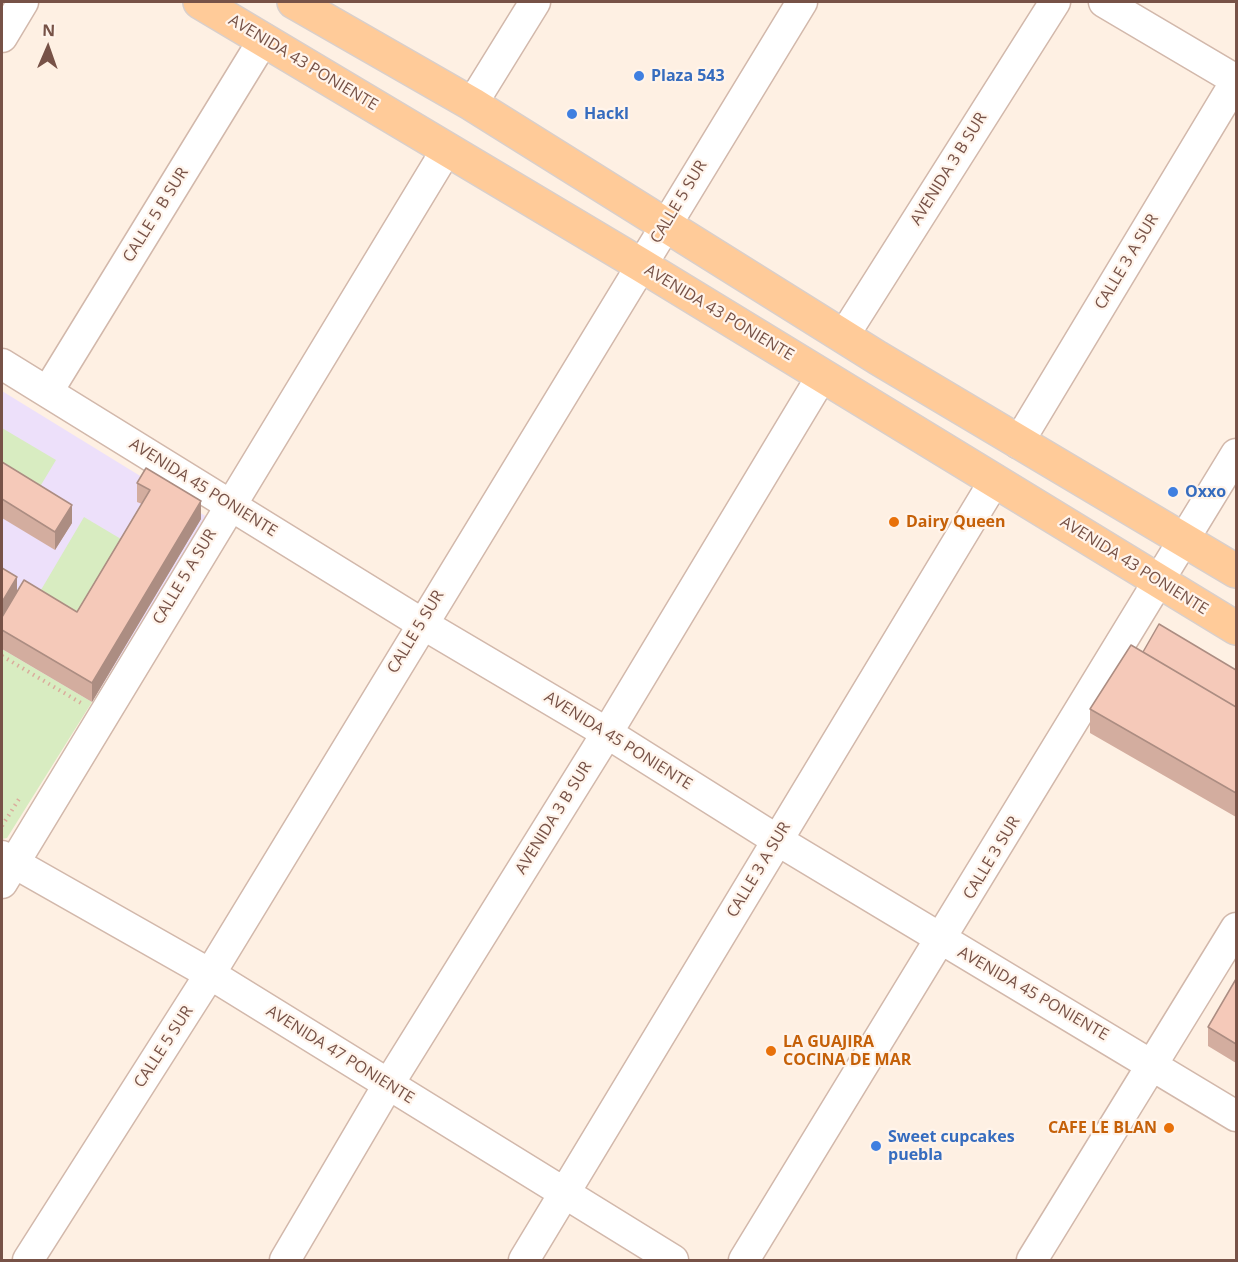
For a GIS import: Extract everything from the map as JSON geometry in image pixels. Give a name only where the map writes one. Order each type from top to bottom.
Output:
[{"type":"main road","name":"AVENIDA 43 PONIENTE","points":[[200,2],[641,265],[1236,628]]},
{"type":"main road","points":[[294,2],[472,104],[843,337],[1236,571]]},
{"type":"street","points":[[2,37],[23,2]]},
{"type":"street","points":[[472,104],[535,2]]},
{"type":"street","name":"CALLE 5 SUR","points":[[28,1260],[210,974],[802,2]]},
{"type":"street","name":"AVENIDA 3 B SUR","points":[[843,337],[1055,2]]},
{"type":"street","points":[[1104,2],[1236,80]]},
{"type":"street","name":"CALLE 5 B SUR","points":[[48,391],[264,39]]},
{"type":"street","name":"CALLE 3 A SUR","points":[[1018,443],[1236,80]]},
{"type":"street","name":"CALLE 5 A SUR","points":[[5,868],[447,149]]},
{"type":"street","name":"AVENIDA 45 PONIENTE","points":[[2,364],[422,623],[607,733],[777,840],[1154,1064],[1236,1116]]},
{"type":"street","name":"AVENIDA 3 B SUR","points":[[285,1260],[388,1085],[607,733],[822,376]]},
{"type":"street","name":"CALLE 3 SUR","points":[[744,1260],[1160,583],[1236,454]]},
{"type":"street","name":"CALLE 3 A SUR","points":[[524,1260],[995,480]]},
{"type":"street","name":"AVENIDA 47 PONIENTE","points":[[5,868],[210,974],[563,1194],[674,1260]]},
{"type":"street","points":[[1032,1260],[1236,928]]},
{"type":"path","points":[[2,656],[101,715]]},
{"type":"shaded area","points":[[2,391],[207,517],[92,702],[2,649]]},
{"type":"green space","points":[[2,428],[56,460],[32,500],[2,482]]},
{"type":"green space","points":[[84,517],[126,542],[79,620],[38,595]]},
{"type":"green space","points":[[2,649],[92,702],[7,838],[2,839]]},
{"type":"building","points":[[2,462],[72,505],[55,532],[2,499]]},
{"type":"building","points":[[146,468],[201,501],[92,683],[2,630],[2,617],[24,580],[77,612],[150,490],[137,483]]},
{"type":"building","points":[[2,568],[17,577],[2,602]]},
{"type":"building","points":[[1159,624],[1236,670],[1236,707],[1143,652]]},
{"type":"building","points":[[1131,645],[1236,707],[1236,793],[1090,709]]},
{"type":"building","points":[[1236,979],[1236,1044],[1208,1027]]},
{"type":"place","name":"Plaza 543","points":[[639,76]]},
{"type":"place","name":"Hackl","points":[[572,114]]},
{"type":"place","name":"Oxxo","points":[[1173,492]]},
{"type":"place","name":"Dairy Queen","points":[[894,522]]},
{"type":"place","name":"LA GUAJIRA COCINA DE MAR","points":[[771,1051]]},
{"type":"place","name":"CAFE LE BLAN","points":[[1169,1128]]},
{"type":"place","name":"Sweet cupcakes puebla","points":[[876,1146]]}]
